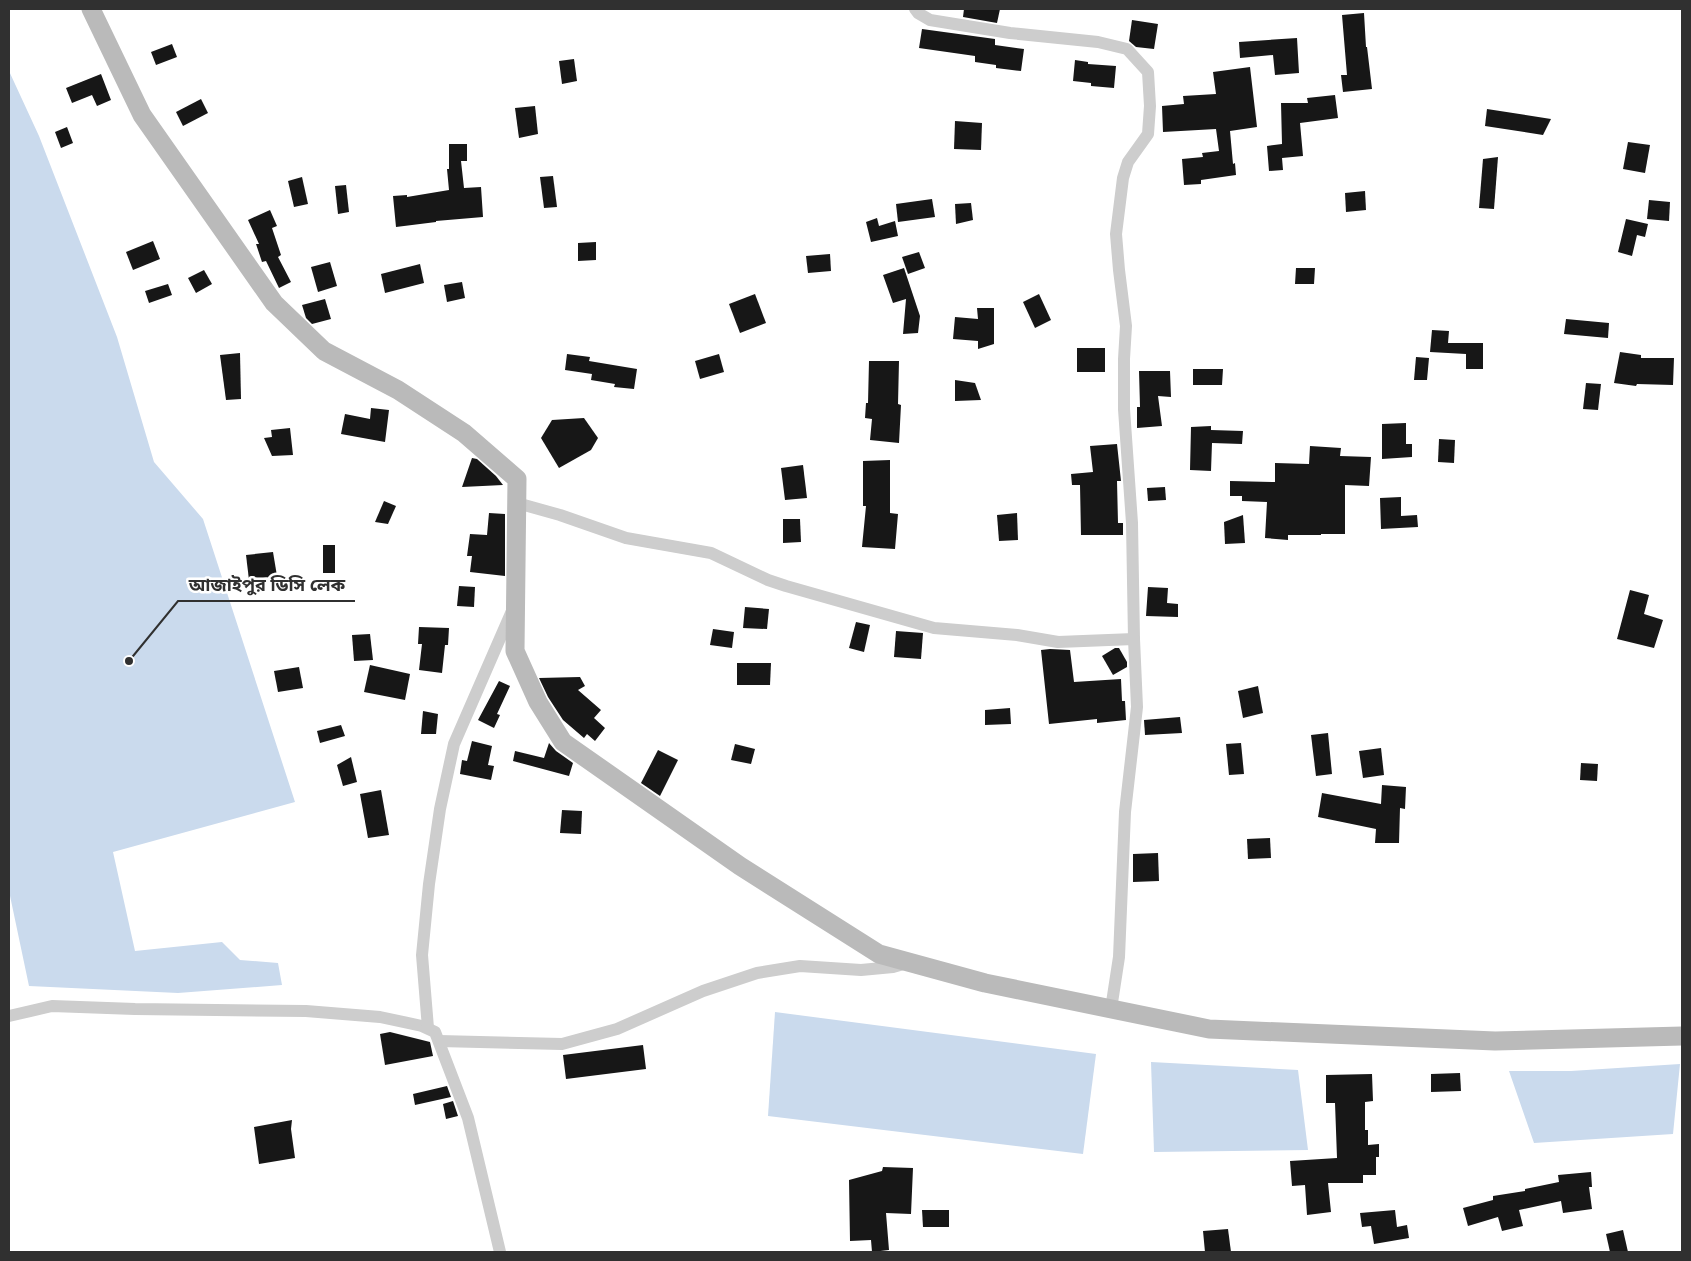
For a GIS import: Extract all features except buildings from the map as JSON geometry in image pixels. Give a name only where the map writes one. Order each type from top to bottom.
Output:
[{"type":"street","points":[[915,9],[930,20],[1010,33],[1098,42],[1127,49],[1148,72],[1150,106],[1148,134],[1128,162],[1123,178],[1116,234],[1118,270],[1126,326],[1124,409],[1132,523],[1137,707],[1125,812],[1119,957],[1111,1009]]},
{"type":"street","points":[[97,10],[142,115],[274,303],[324,351],[398,390],[464,433],[517,478],[515,651],[538,702],[563,742],[740,866],[879,954],[985,983],[1209,1029],[1495,1042],[1682,1036]]},
{"type":"street","points":[[517,503],[560,515],[626,538],[710,553],[768,580],[934,628],[1017,635],[1058,642],[1134,639]]},
{"type":"street","points":[[428,1028],[422,955],[429,884],[440,809],[454,744],[502,637],[516,600]]},
{"type":"street","points":[[439,1041],[562,1044],[617,1029],[703,991],[757,974],[800,966],[860,970],[894,967],[910,962]]},
{"type":"street","points":[[9,1016],[52,1006],[135,1010],[306,1011],[380,1016],[428,1028],[435,1032],[468,1118],[500,1252]]},
{"type":"water","points":[[9,71],[39,136],[117,337],[154,462],[203,519],[295,802],[113,852],[135,951],[222,942],[240,960],[278,963],[282,985],[178,993],[29,986],[9,891]]},
{"type":"water","points":[[775,1012],[1096,1054],[1083,1154],[768,1116]]},
{"type":"water","points":[[1151,1062],[1298,1070],[1308,1150],[1154,1152]]},
{"type":"water","points":[[1680,1064],[1673,1134],[1534,1143],[1509,1071],[1571,1071]]},
{"type":"place","name":"আজাইপুর ডিসি লেক","points":[[129,661]]}]
